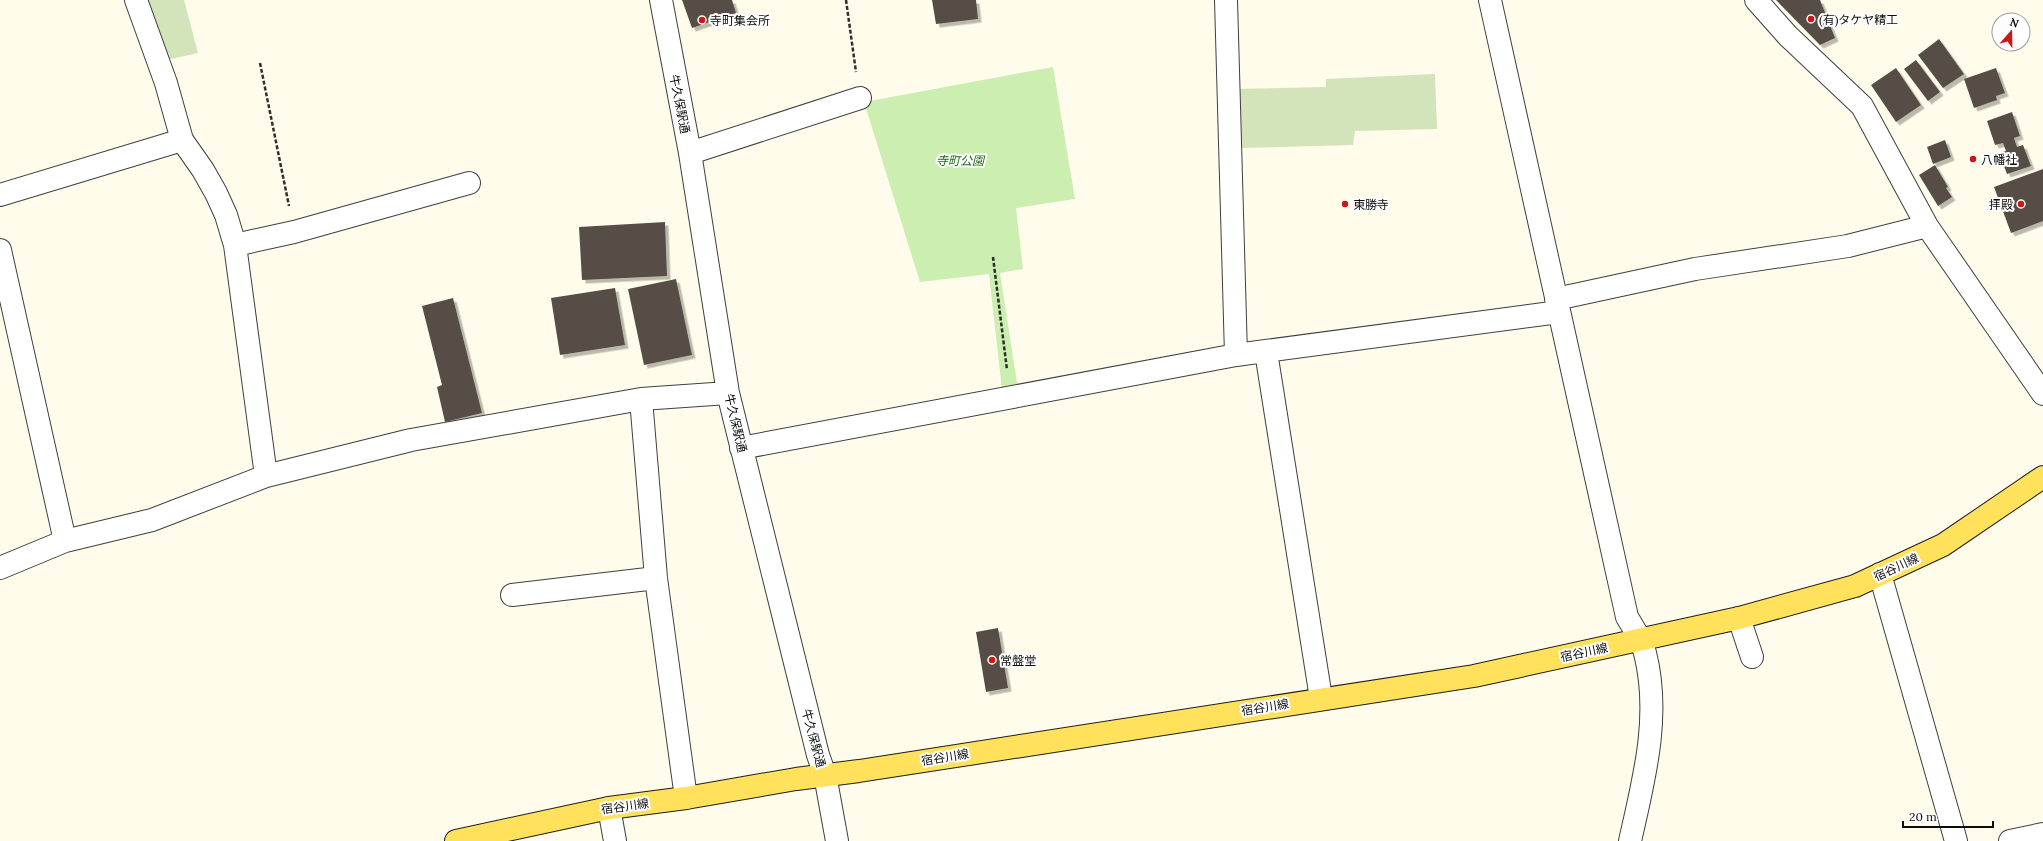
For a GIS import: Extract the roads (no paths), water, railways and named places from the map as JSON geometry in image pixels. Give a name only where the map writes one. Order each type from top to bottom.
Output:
[{"type":"main road","name":"宿谷川線","points":[[456,841],[608,808],[686,798],[1321,698],[1474,676],[1739,618],[1855,586],[1943,545],[2043,477]]},
{"type":"street","points":[[136,0],[166,83],[182,140],[203,170],[216,193],[226,215],[235,246],[266,476]]},
{"type":"street","name":"牛久保駅通","points":[[661,0],[690,153],[728,393],[816,747],[825,775],[837,841]]},
{"type":"street","points":[[1226,0],[1236,356]]},
{"type":"street","points":[[1490,0],[1627,617],[1640,640],[1645,653],[1652,710],[1651,735],[1645,775],[1630,841]]},
{"type":"street","points":[[1756,0],[1788,36],[1862,106],[1927,226],[2043,394]]},
{"type":"street","points":[[690,153],[860,98]]},
{"type":"street","points":[[0,195],[182,140]]},
{"type":"street","points":[[235,246],[294,232],[469,183]]},
{"type":"street","points":[[741,448],[1236,356],[1558,305],[1695,269],[1848,246],[1927,226]]},
{"type":"street","points":[[0,250],[65,541]]},
{"type":"street","points":[[1266,352],[1321,698]]},
{"type":"street","points":[[2,561],[65,541],[152,520],[266,476],[411,440],[641,399],[728,393]]},
{"type":"street","points":[[641,399],[656,578],[686,798]]},
{"type":"street","points":[[1880,574],[1956,841]]},
{"type":"street","points":[[512,595],[656,578]]},
{"type":"street","points":[[1739,618],[1752,657]]},
{"type":"street","points":[[608,808],[615,841]]},
{"type":"street","points":[[2010,841],[2043,834]]},
{"type":"place","name":"(有)タケヤ精工","points":[[1811,19]]},
{"type":"place","name":"寺町集会所","points":[[702,20]]},
{"type":"place","name":"八幡社","points":[[1973,159]]},
{"type":"place","name":"東勝寺","points":[[1345,204]]},
{"type":"place","name":"拝殿","points":[[2021,204]]},
{"type":"place","name":"常盤堂","points":[[992,660]]},
{"type":"park label","name":"寺町公園","points":[[960,160]]}]
